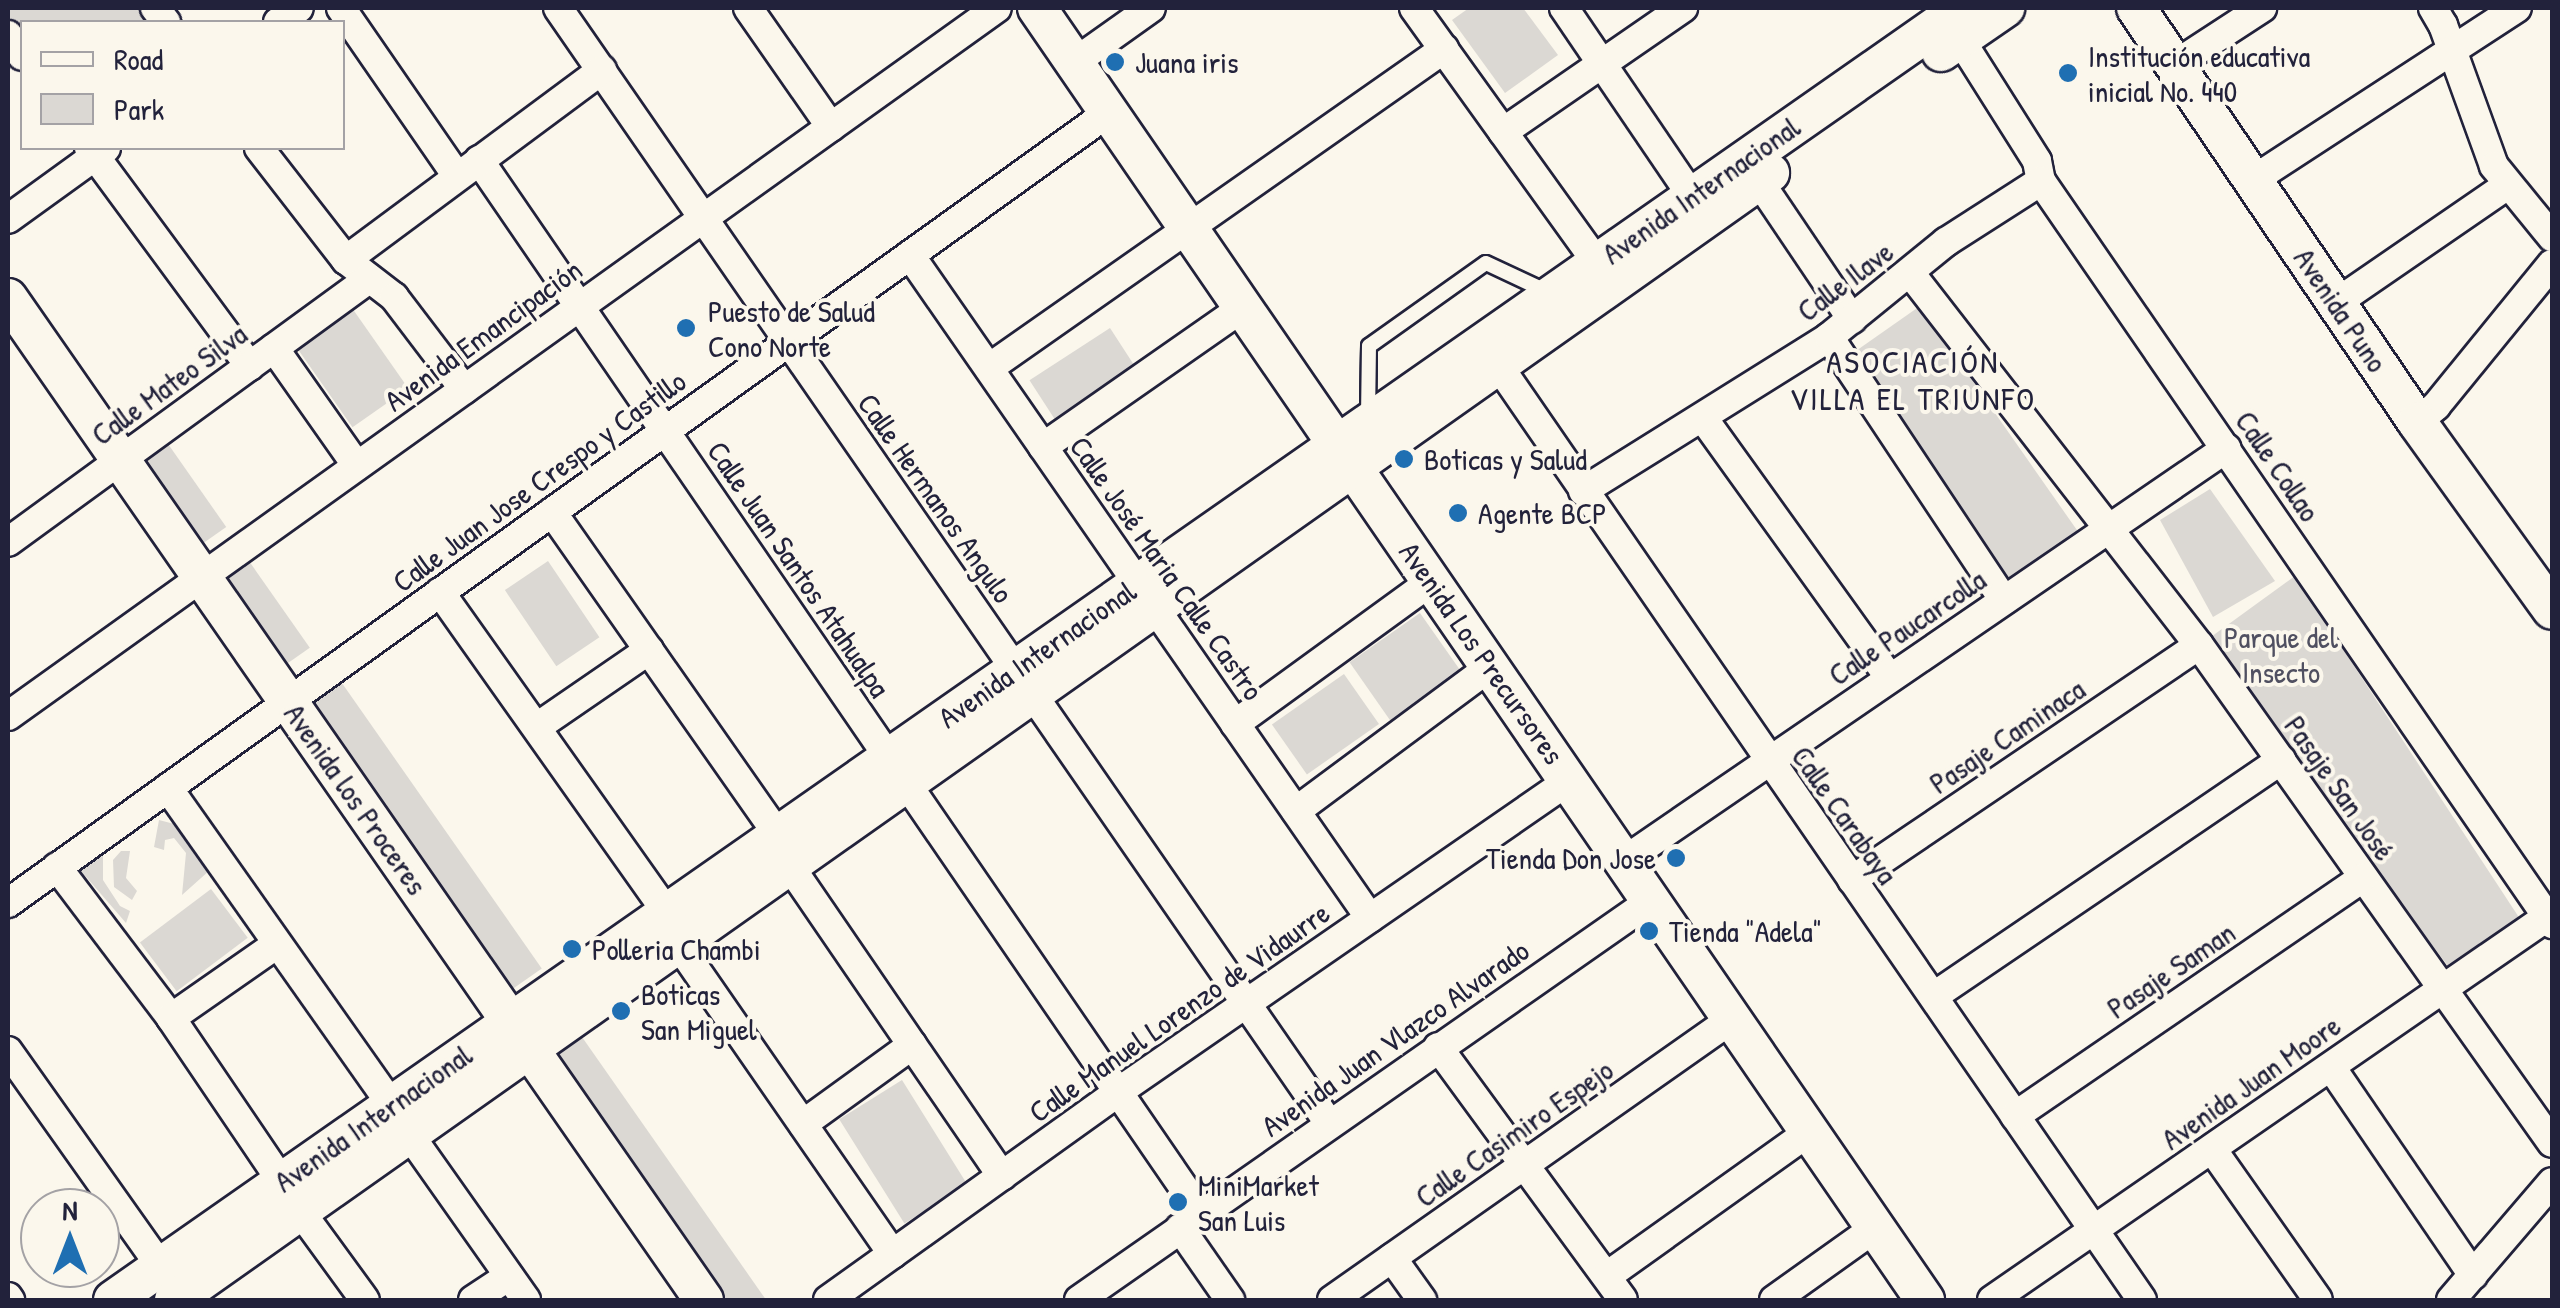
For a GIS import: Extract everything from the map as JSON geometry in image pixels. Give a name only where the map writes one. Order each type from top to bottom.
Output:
[{"type":"street","name":"Calle Juan Santos Atahualpa","points":[[341,8],[580,306],[1118,1092],[1230,1300]]},
{"type":"street","name":"Calle Hermanos Angulo","points":[[558,8],[1329,1123]]},
{"type":"street","points":[[750,8],[831,126]]},
{"type":"street","name":"Avenida Emancipación","points":[[8,716],[997,8]]},
{"type":"street","name":"Avenida Los Precursores","points":[[1038,8],[1244,307],[1353,445],[1432,581],[1925,1300]]},
{"type":"street","points":[[1075,62],[1152,8]]},
{"type":"street","points":[[1414,8],[1597,263]]},
{"type":"street","points":[[1564,8],[1692,196]]},
{"type":"street","points":[[1503,132],[1683,8]]},
{"type":"street","name":"Avenida Internacional","points":[[1353,445],[1498,366],[1944,20],[2005,8]]},
{"type":"street","name":"Avenida Puno","points":[[2136,8],[2417,422],[2550,602]]},
{"type":"street","points":[[2176,64],[2262,8]]},
{"type":"street","points":[[2432,8],[2453,52],[2488,152],[2506,186],[2552,237]]},
{"type":"street","points":[[2253,180],[2517,8]]},
{"type":"street","name":"Calle Collao","points":[[1944,20],[2037,162],[2041,181],[2550,921]]},
{"type":"street","points":[[989,368],[1444,49]]},
{"type":"street","points":[[346,260],[602,70]]},
{"type":"street","name":"Calle Juan Jose Crespo y Castillo","points":[[8,903],[1109,112]]},
{"type":"street","points":[[8,219],[96,150],[250,366]]},
{"type":"street","points":[[262,150],[346,260],[394,297],[464,389]]},
{"type":"street","points":[[1751,170],[1852,319]]},
{"type":"street","name":"Avenida Internacional","points":[[112,1300],[175,1291],[291,1197],[1147,595],[1552,294],[1692,196],[1751,170]]},
{"type":"street","name":"Calle Ilave","points":[[1583,491],[1828,337],[1946,242],[2041,181]]},
{"type":"street","points":[[2336,303],[2506,186]]},
{"type":"street","name":"Calle José Maria Calle Castro","points":[[910,255],[1370,918]]},
{"type":"street","points":[[2417,422],[2436,406],[2552,264]]},
{"type":"street","name":"Pasaje San José","points":[[1911,274],[2199,645],[2552,1143]]},
{"type":"street","name":"Calle Mateo Silva","points":[[8,542],[369,279]]},
{"type":"street","name":"Avenida los Proceres","points":[[8,298],[704,1300]]},
{"type":"street","points":[[1043,446],[1244,307]]},
{"type":"street","points":[[1828,337],[2004,600]]},
{"type":"street","points":[[274,348],[357,466]]},
{"type":"street","name":"Calle Carabaya","points":[[1498,366],[2142,1300]]},
{"type":"street","points":[[1703,418],[1890,678]]},
{"type":"street","name":"Calle Paucarcolla","points":[[1625,860],[2226,448]]},
{"type":"street","points":[[552,512],[1002,1176]]},
{"type":"street","points":[[1235,724],[1432,581]]},
{"type":"street","points":[[440,592],[537,727],[893,1254]]},
{"type":"street","name":"Pasaje Caminaca","points":[[1852,880],[2199,645]]},
{"type":"street","points":[[537,727],[649,650]]},
{"type":"street","points":[[1296,810],[1491,666]]},
{"type":"street","points":[[1934,996],[2281,760]]},
{"type":"street","name":"Calle Manuel Lorenzo de Vidaurre","points":[[828,1300],[1118,1092],[1570,780]]},
{"type":"street","points":[[168,788],[526,1300]]},
{"type":"street","points":[[57,868],[171,1018],[365,1300]]},
{"type":"street","name":"Pasaje Saman","points":[[2015,1116],[2363,878]]},
{"type":"street","name":"Avenida Juan Vlazco Alvarado","points":[[1079,1300],[1652,900]]},
{"type":"street","name":"Avenida Juan Moore","points":[[1992,1300],[2441,990],[2550,921]]},
{"type":"street","points":[[171,1018],[277,944]]},
{"type":"street","name":"Calle Casimiro Espejo","points":[[1332,1300],[1733,1018]]},
{"type":"street","points":[[803,1124],[912,1045]]},
{"type":"street","points":[[1438,1047],[1623,1300]]},
{"type":"street","points":[[8,1052],[175,1291]]},
{"type":"street","points":[[2331,1067],[2473,1274]]},
{"type":"street","points":[[1607,1276],[1810,1131]]},
{"type":"street","points":[[2212,1149],[2318,1300]]},
{"type":"street","points":[[2451,1300],[2552,1182]]},
{"type":"street","points":[[1774,1300],[1875,1228]]},
{"type":"street","points":[[1392,1258],[1422,1300]]},
{"type":"street","points":[[474,1300],[509,1276]]},
{"type":"lane","points":[[1353,445],[1368,346],[1486,263],[1552,294]]},
{"type":"green space","points":[[8,8],[140,8],[149,20],[20,20],[20,34],[8,17]]},
{"type":"green space","points":[[1469,8],[1523,8],[1558,55],[1505,93],[1452,20]]},
{"type":"green space","points":[[1920,306],[2078,532],[2009,580],[1851,354]]},
{"type":"green space","points":[[352,308],[408,388],[353,427],[296,347]]},
{"type":"green space","points":[[1110,328],[1139,372],[1058,425],[1029,380]]},
{"type":"green space","points":[[166,441],[226,527],[199,546],[139,460]]},
{"type":"green space","points":[[2210,489],[2275,581],[2213,617],[2160,520]]},
{"type":"green space","points":[[249,561],[310,648],[282,667],[221,581]]},
{"type":"green space","points":[[548,561],[599,637],[556,666],[505,590]]},
{"type":"green space","name":"Parque del Insecto","points":[[2295,576],[2522,922],[2451,970],[2204,642]]},
{"type":"green space","points":[[1420,613],[1462,674],[1392,723],[1350,662]]},
{"type":"green space","points":[[1344,674],[1379,724],[1307,774],[1272,724]]},
{"type":"green space","points":[[337,676],[542,968],[511,990],[307,697]]},
{"type":"green space","points":[[159,820],[178,825],[210,870],[182,895],[186,853],[174,838],[165,840],[164,850],[154,847]]},
{"type":"green space","points":[[95,850],[103,855],[103,880],[120,906],[130,911],[126,923],[75,864]]},
{"type":"green space","points":[[121,851],[130,851],[126,878],[137,891],[132,900],[114,887],[113,860]]},
{"type":"green space","points":[[211,889],[248,938],[177,991],[140,943]]},
{"type":"green space","points":[[575,1027],[766,1300],[722,1300],[546,1048]]},
{"type":"green space","points":[[902,1080],[967,1184],[904,1224],[839,1119]]},
{"type":"place","name":"Juana iris","points":[[1115,62]]},
{"type":"place","name":"Institución educativa inicial No. 440","points":[[2068,73]]},
{"type":"place","name":"Puesto de Salud Cono Norte","points":[[686,328]]},
{"type":"place","name":"Boticas y Salud","points":[[1404,459]]},
{"type":"place","name":"Agente BCP","points":[[1458,513]]},
{"type":"place","name":"Tienda Don Jose","points":[[1676,858]]},
{"type":"place","name":"Tienda \"Adela\"","points":[[1649,931]]},
{"type":"place","name":"Polleria Chambi","points":[[572,949]]},
{"type":"place","name":"Boticas San Miguel","points":[[621,1011]]},
{"type":"place","name":"MiniMarket San Luis","points":[[1178,1202]]},
{"type":"district","name":"ASOCIACIÓN VILLA EL TRIUNFO","points":[[1913,382]]}]
